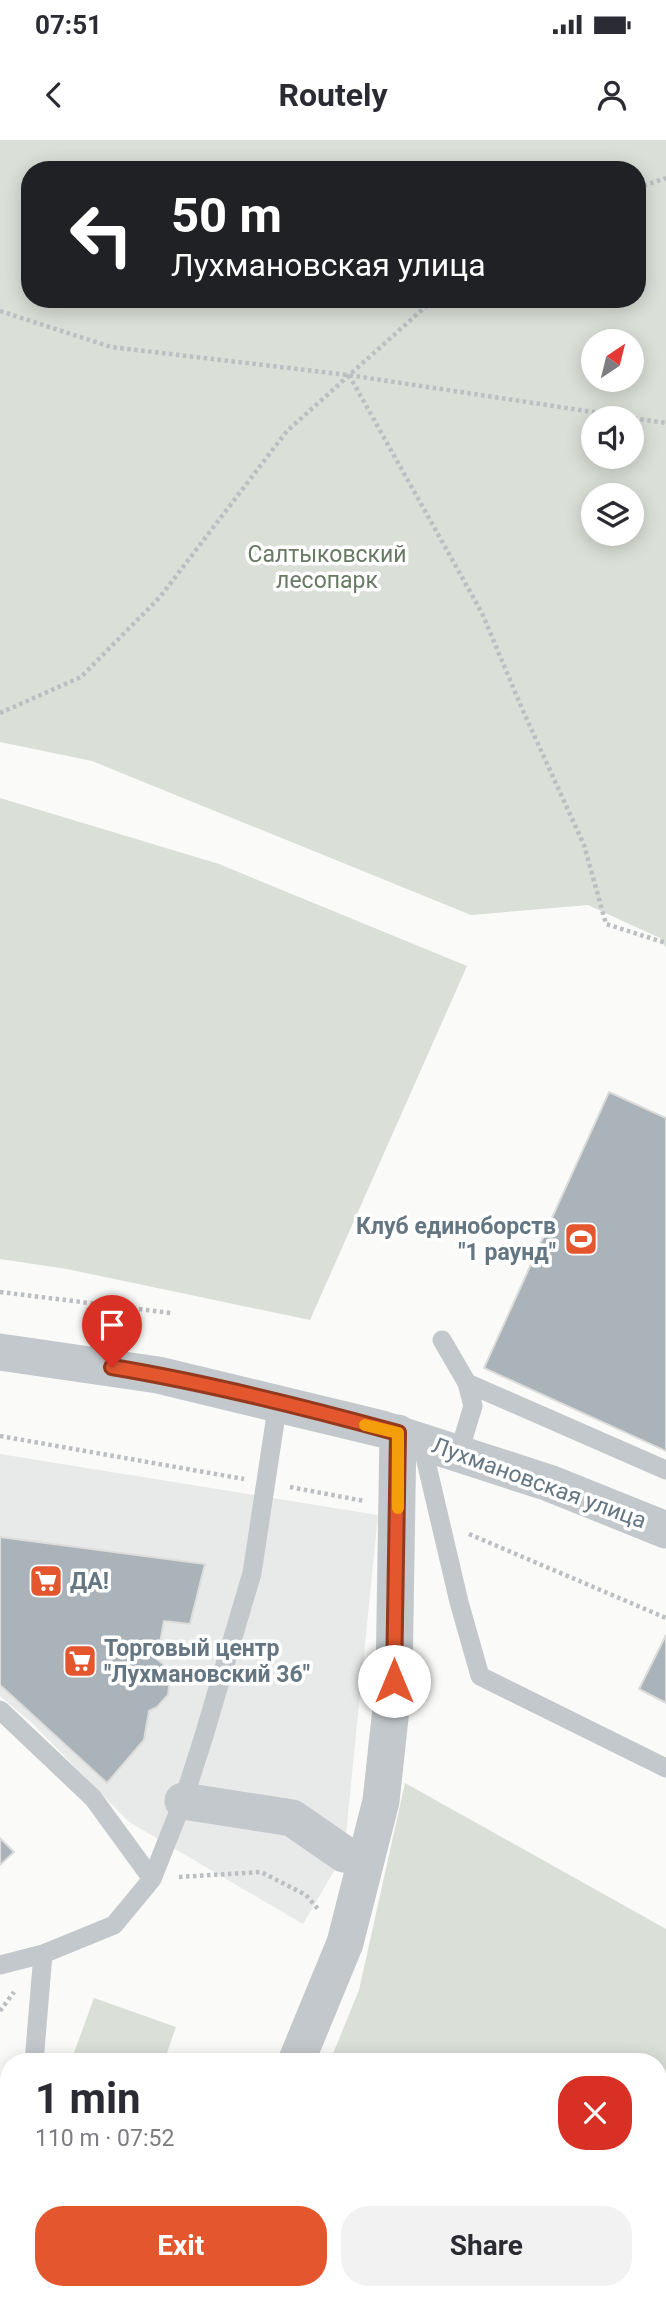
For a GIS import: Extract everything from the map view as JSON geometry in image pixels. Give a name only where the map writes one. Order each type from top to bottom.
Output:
[{"type":"street","name":"Лухмановская улица","points":[[0,1352],[158,1375],[278,1402],[410,1437],[549,1483],[666,1530]]},
{"type":"street","points":[[300,2053],[345,1943],[381,1801],[394,1681],[398,1508],[410,1437]]},
{"type":"street","points":[[183,1801],[292,1818],[344,1854],[366,1859]]},
{"type":"lane","points":[[442,1340],[467,1383],[473,1406],[458,1452]]},
{"type":"lane","points":[[467,1383],[666,1471]]},
{"type":"lane","points":[[0,1965],[43,1954],[114,1925],[152,1879],[183,1801],[252,1573],[278,1402]]},
{"type":"lane","points":[[410,1437],[439,1522],[480,1676],[666,1768]]},
{"type":"lane","points":[[0,1710],[93,1798],[152,1879]]},
{"type":"lane","points":[[35,2053],[43,1954]]},
{"type":"path","points":[[646,185],[666,178]]},
{"type":"path","points":[[0,713],[81,677],[159,597],[287,431],[424,308]]},
{"type":"path","points":[[0,312],[111,347],[348,375],[666,423]]},
{"type":"path","points":[[348,375],[482,613],[584,845],[606,924],[666,943]]},
{"type":"path","points":[[0,1292],[171,1313]]},
{"type":"path","points":[[0,1436],[318,1491],[398,1508]]},
{"type":"path","points":[[439,1522],[666,1618]]},
{"type":"path","points":[[152,1879],[261,1872],[306,1895],[345,1943]]},
{"type":"shaded area","points":[[0,1454],[378,1515],[344,1854],[303,1924],[129,1822],[33,1724],[0,1696]]},
{"type":"green space","name":"Салтыковский лесопарк","points":[[0,140],[666,140],[666,948],[660,938],[588,905],[471,915],[92,761],[0,742]]},
{"type":"green space","points":[[0,798],[219,864],[467,966],[310,1320],[67,1269],[0,1259]]},
{"type":"green space","points":[[405,1783],[666,1929],[666,2053],[333,2053],[359,1990]]},
{"type":"green space","points":[[94,1998],[176,2027],[167,2053],[74,2053]]},
{"type":"building","points":[[609,1092],[666,1118],[666,1451],[484,1368]]},
{"type":"building","name":"Торговый центр \"Лухмановский 36\"","points":[[0,1537],[205,1564],[190,1624],[164,1621],[157,1659],[163,1664],[170,1678],[168,1695],[149,1711],[144,1740],[107,1783],[0,1685]]},
{"type":"building","points":[[666,1635],[666,1703],[639,1689]]},
{"type":"building","points":[[0,1838],[14,1852],[0,1865]]},
{"type":"slow traffic","points":[[365,1425],[398,1433],[398,1508]]},
{"type":"place","name":"Клуб единоборств \"1 раунд\"","points":[[581,1239]]},
{"type":"place","name":"ДА!","points":[[46,1581]]},
{"type":"place","name":"Торговый центр \"Лухмановский 36\"","points":[[80,1661]]},
{"type":"route","points":[[112,1367],[278,1402],[398,1433],[394,1681]]}]
